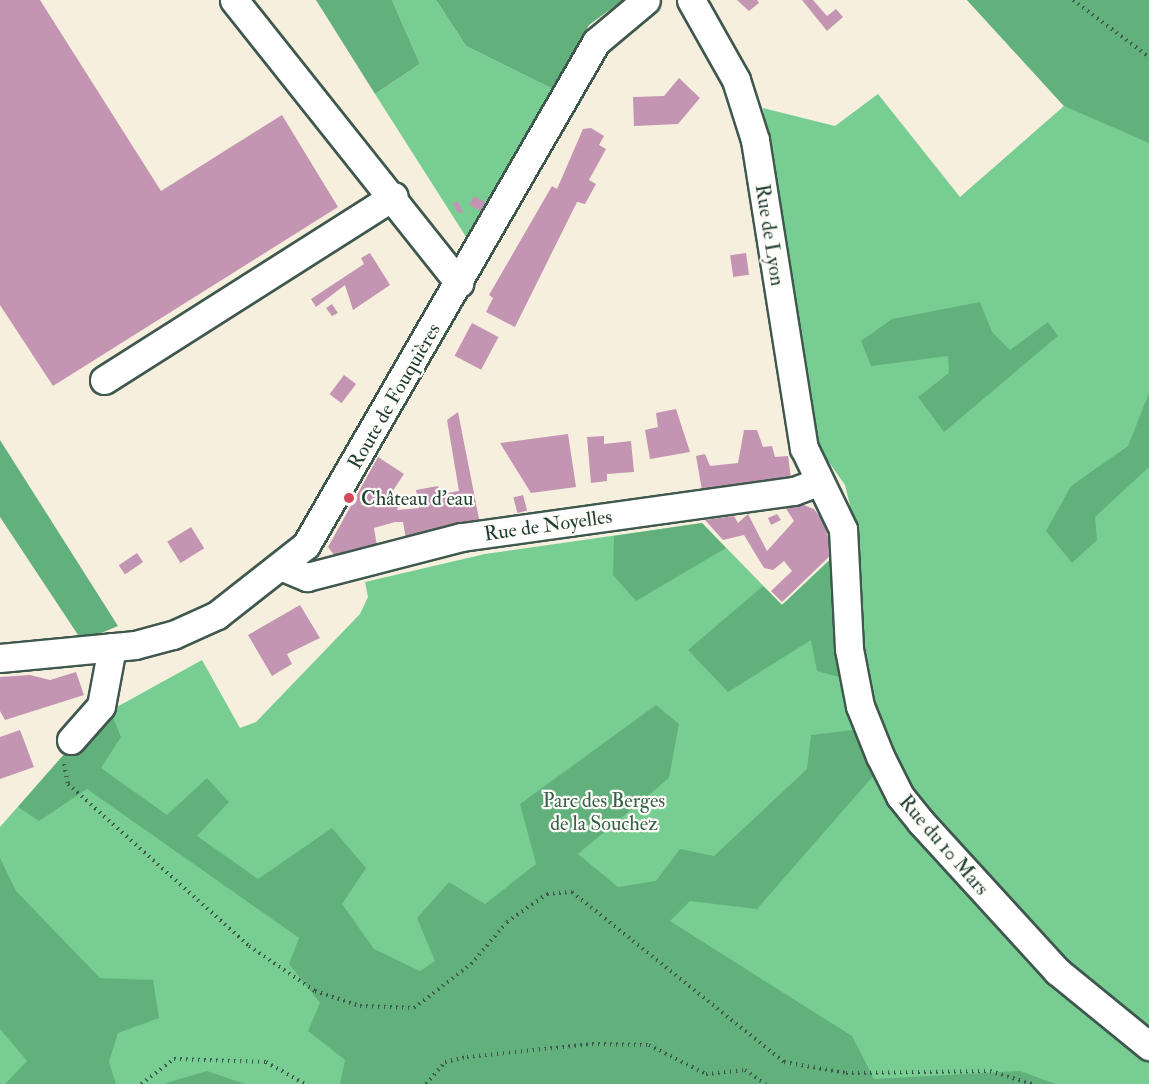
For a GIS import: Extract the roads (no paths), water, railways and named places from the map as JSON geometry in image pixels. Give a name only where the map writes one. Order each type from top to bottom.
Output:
[{"type":"street","points":[[234,0],[394,195],[459,283]]},
{"type":"street","name":"Route de Fouquières","points":[[0,658],[112,647],[190,627],[283,567],[328,512],[596,42],[646,0]]},
{"type":"street","name":"Rue de Lyon","points":[[691,0],[736,80],[755,141],[804,448],[817,482]]},
{"type":"street","points":[[104,380],[394,195]]},
{"type":"street","name":"Rue de Noyelles","points":[[283,567],[307,578],[462,537],[794,491],[817,482]]},
{"type":"street","name":"Rue du 10 Mars","points":[[817,482],[843,529],[849,649],[860,706],[900,796],[1057,971],[1149,1046]]},
{"type":"street","points":[[70,740],[101,706],[112,647]]},
{"type":"place","name":"Château d'eau","points":[[349,498]]},
{"type":"park label","name":"Parc des Berges de la Souchez","points":[[604,812]]}]
